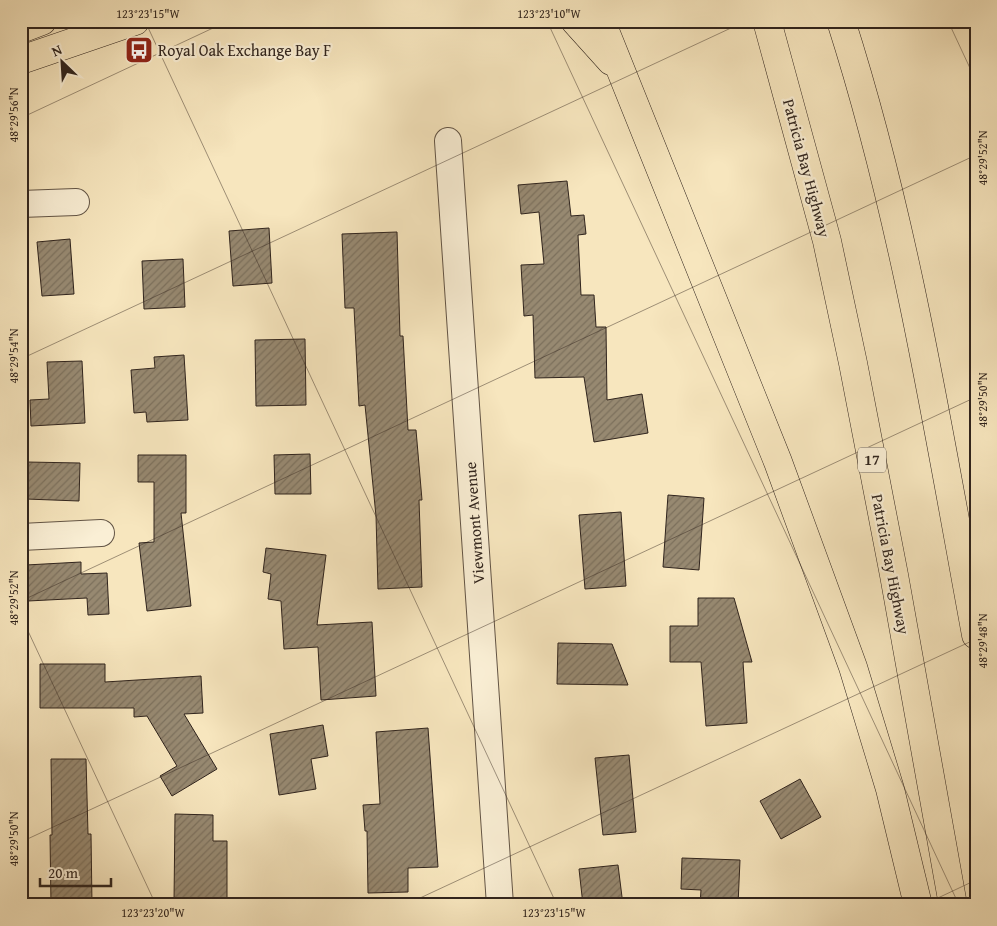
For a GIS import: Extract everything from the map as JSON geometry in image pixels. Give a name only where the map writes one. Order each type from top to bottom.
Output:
[{"type":"main road","points":[[21,28],[42,21]]},
{"type":"main road","points":[[21,60],[135,21]]},
{"type":"main road","points":[[575,21],[623,75]]},
{"type":"main road","points":[[602,21],[778,462],[853,667],[890,790],[918,905]]},
{"type":"main road","name":"Patricia Bay Highway","points":[[767,21],[827,241],[847,335],[894,574],[953,905]]},
{"type":"main road","points":[[840,21],[856,70],[888,191],[915,309],[976,635]]},
{"type":"street","name":"Viewmont Avenue","points":[[448,140],[500,905]]},
{"type":"street","points":[[21,204],[76,202]]},
{"type":"street","points":[[21,537],[101,533]]},
{"type":"building","points":[[567,181],[571,216],[584,215],[586,234],[578,235],[581,295],[594,295],[596,327],[606,327],[607,400],[642,394],[648,433],[594,442],[584,377],[535,378],[533,315],[524,316],[521,265],[544,264],[539,212],[521,214],[518,185]]},
{"type":"building","points":[[269,228],[272,283],[233,286],[229,231]]},
{"type":"building","points":[[397,232],[400,336],[403,336],[408,430],[416,430],[422,500],[419,500],[422,587],[378,589],[376,516],[365,405],[359,406],[354,308],[345,308],[342,234]]},
{"type":"building","points":[[70,239],[74,294],[42,296],[37,242]]},
{"type":"building","points":[[183,259],[185,307],[144,309],[142,261]]},
{"type":"building","points":[[305,339],[306,405],[256,406],[255,340]]},
{"type":"building","points":[[184,355],[188,420],[147,422],[146,412],[134,413],[131,370],[155,368],[154,357]]},
{"type":"building","points":[[82,361],[85,423],[31,426],[30,400],[49,399],[47,362]]},
{"type":"building","points":[[310,454],[311,494],[275,494],[274,455]]},
{"type":"building","points":[[138,455],[186,455],[186,513],[181,513],[191,606],[147,611],[139,543],[154,542],[154,482],[138,482]]},
{"type":"building","points":[[27,462],[80,463],[79,501],[26,499]]},
{"type":"building","points":[[668,495],[704,498],[699,570],[663,567]]},
{"type":"building","points":[[621,512],[626,586],[585,589],[579,515]]},
{"type":"building","points":[[266,548],[326,555],[317,625],[372,622],[376,696],[321,700],[318,647],[284,649],[281,601],[268,599],[271,574],[263,572]]},
{"type":"building","points":[[81,562],[81,574],[107,573],[109,614],[88,615],[87,598],[28,601],[26,565]]},
{"type":"building","points":[[698,598],[734,598],[752,662],[743,662],[747,723],[706,726],[701,662],[670,662],[670,626],[698,626]]},
{"type":"building","points":[[558,643],[612,644],[628,685],[557,684]]},
{"type":"building","points":[[40,664],[105,664],[105,682],[201,676],[203,713],[184,714],[217,769],[172,796],[160,776],[177,766],[147,716],[134,717],[134,708],[40,708]]},
{"type":"building","points":[[323,725],[328,756],[311,759],[316,789],[279,795],[270,734]]},
{"type":"building","points":[[428,728],[438,867],[408,868],[408,892],[368,893],[367,831],[365,831],[363,805],[380,804],[376,732]]},
{"type":"building","points":[[629,755],[636,832],[603,835],[595,758]]},
{"type":"building","points":[[51,759],[86,759],[88,834],[91,834],[92,905],[51,905]]},
{"type":"building","points":[[800,779],[821,817],[781,839],[760,801]]},
{"type":"building","points":[[175,814],[213,815],[213,841],[227,841],[227,901],[174,901]]},
{"type":"building","points":[[682,858],[740,860],[738,905],[700,905],[701,890],[681,889]]},
{"type":"building","points":[[618,865],[623,905],[583,905],[579,869]]},
{"type":"place","name":"Royal Oak Exchange Bay F","points":[[139,50]]}]
